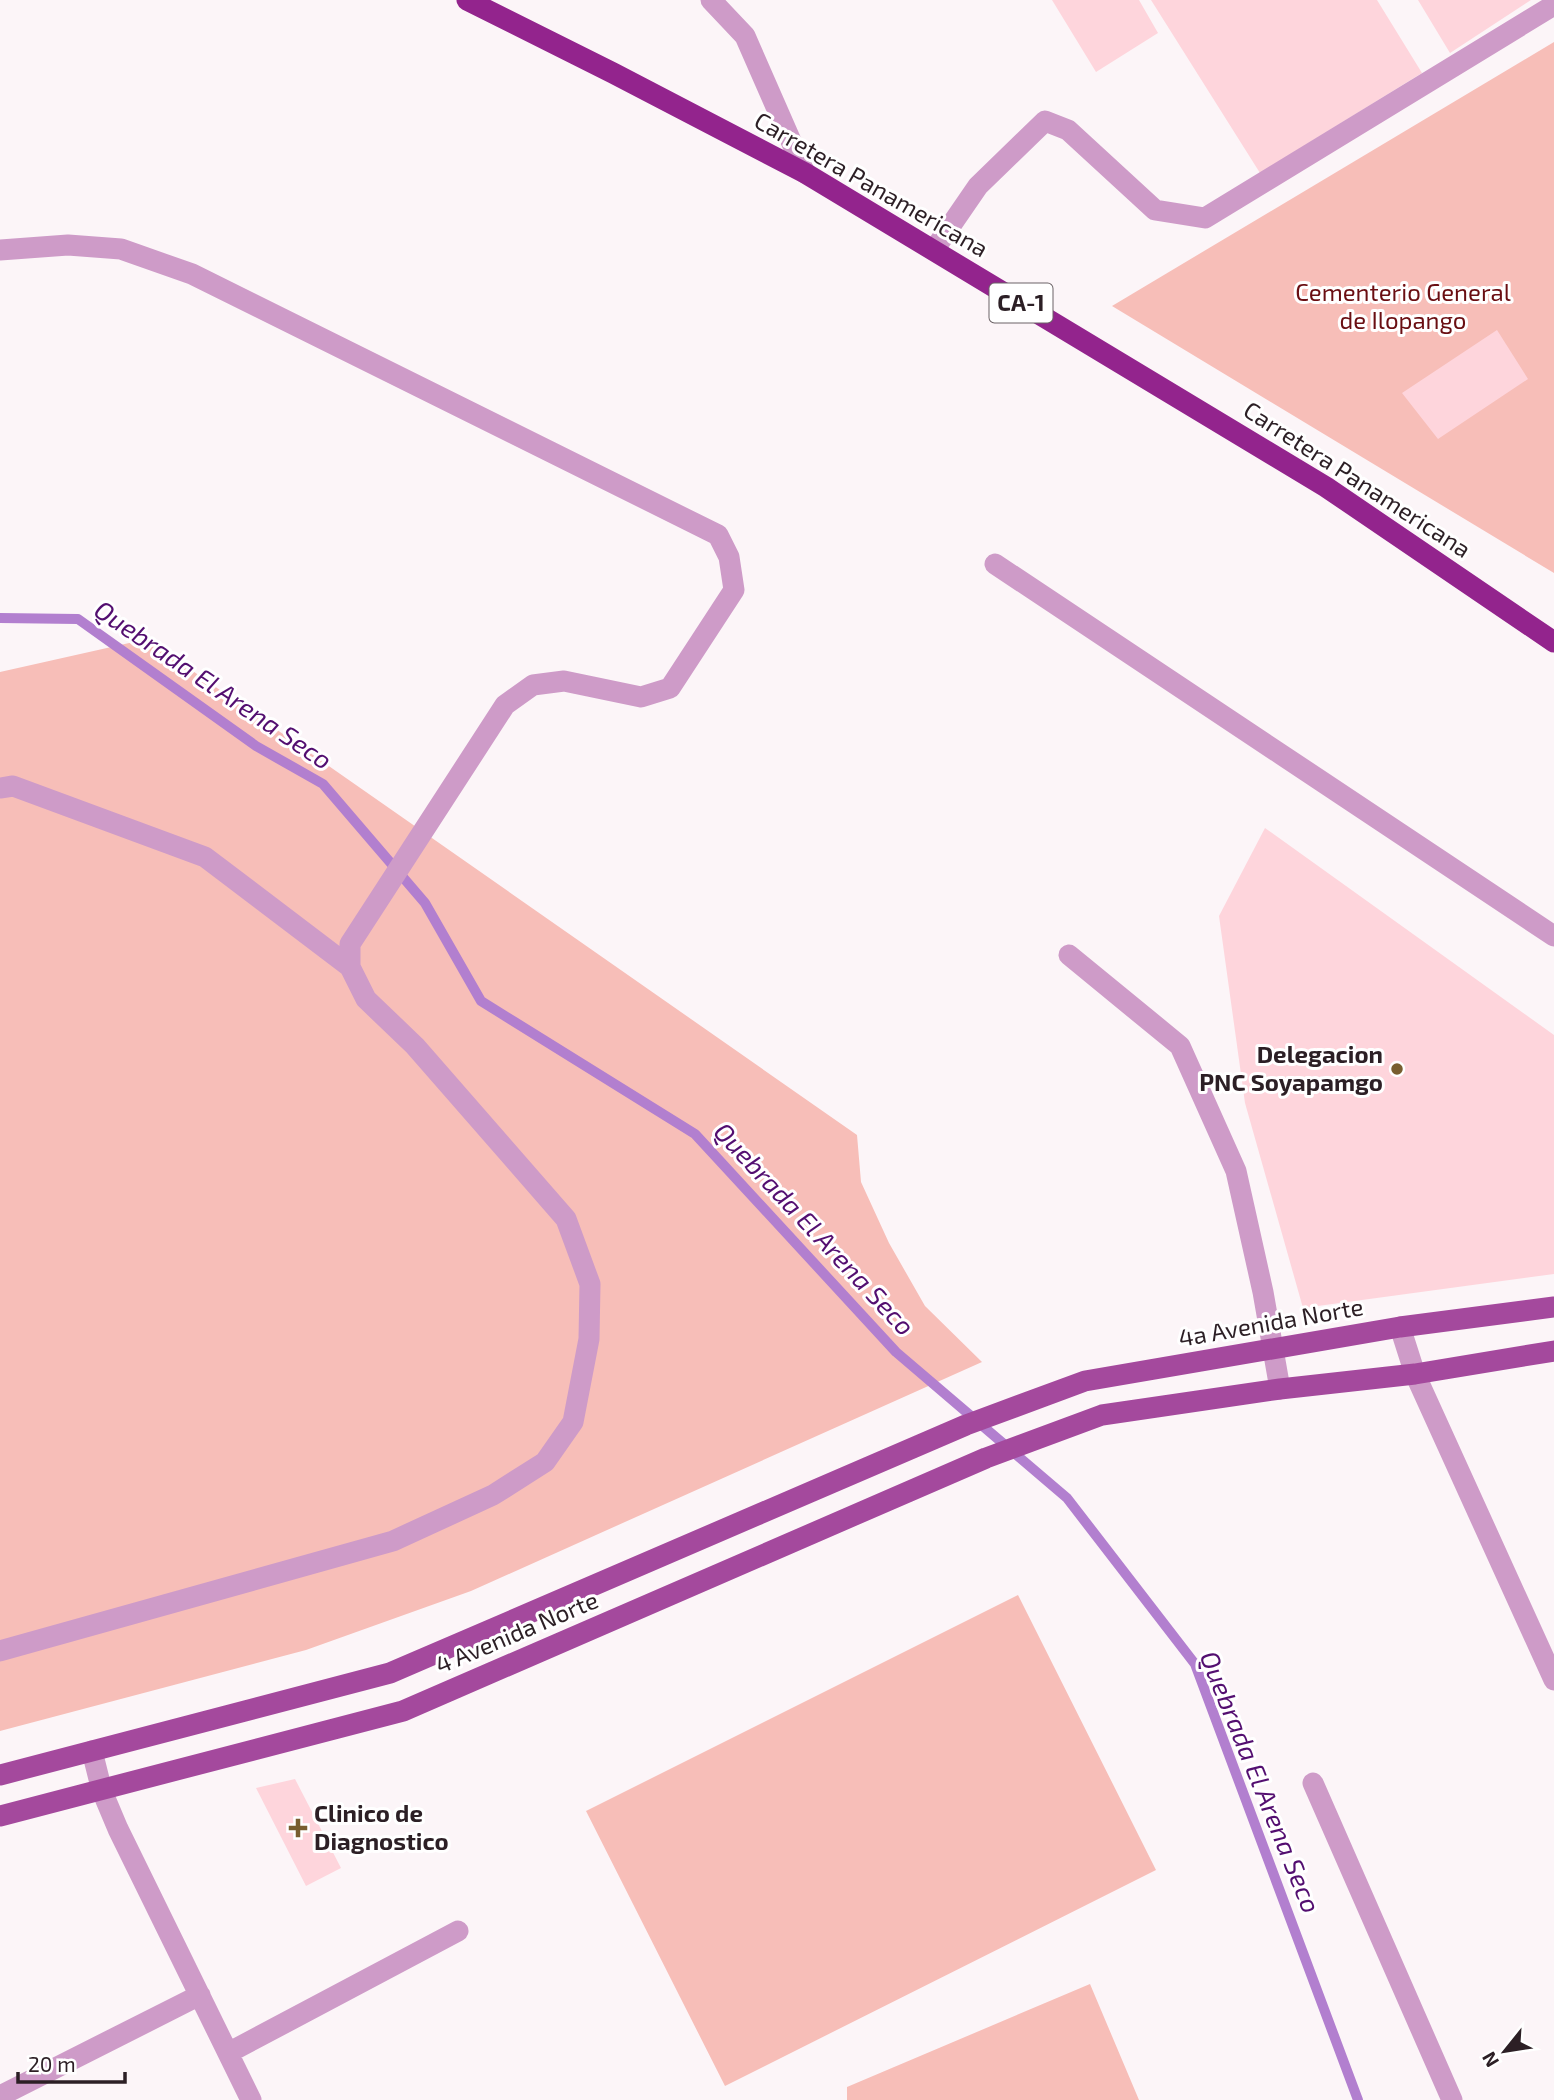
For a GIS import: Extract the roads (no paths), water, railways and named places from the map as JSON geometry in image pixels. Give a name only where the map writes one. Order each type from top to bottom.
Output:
[{"type":"highway","name":"Carretera Panamericana","points":[[467,0],[805,173],[1326,487],[1554,642]]},
{"type":"main road","name":"4a Avenida Norte","points":[[1001,1412],[1085,1381],[1400,1327],[1554,1307]]},
{"type":"main road","points":[[1280,1389],[1415,1374],[1554,1351]]},
{"type":"main road","name":"4 Avenida Norte","points":[[0,1816],[402,1711],[986,1458],[1102,1415],[1280,1389]]},
{"type":"main road","name":"4 Avenida Norte","points":[[0,1775],[390,1673],[1001,1412]]},
{"type":"street","points":[[711,0],[744,36],[805,173]]},
{"type":"street","points":[[934,250],[978,186],[1045,121],[1068,130],[1155,209],[1205,218],[1554,5]]},
{"type":"street","points":[[0,250],[68,245],[121,249],[192,274],[718,535],[729,557],[734,590],[670,688],[641,697],[564,681],[533,685],[505,705],[350,944],[350,967]]},
{"type":"street","points":[[995,564],[1554,936]]},
{"type":"street","points":[[0,788],[13,786],[205,857],[350,967],[366,999],[415,1046],[566,1219],[590,1284],[589,1339],[573,1422],[545,1462],[493,1495],[393,1541],[0,1651]]},
{"type":"street","points":[[1069,954],[1180,1046],[1236,1171],[1274,1348],[1280,1389]]},
{"type":"street","points":[[1400,1327],[1415,1374],[1554,1680]]},
{"type":"street","points":[[92,1751],[102,1791],[118,1829],[251,2100]]},
{"type":"street","points":[[1312,1783],[1452,2100]]},
{"type":"street","points":[[228,2053],[458,1931]]},
{"type":"street","points":[[0,2096],[200,1995]]},
{"type":"waterway","name":"Quebrada El Arena Seco","points":[[0,618],[78,619],[256,746],[323,784],[425,903],[481,1001],[695,1134],[896,1352],[1067,1498],[1195,1664],[1358,2100]]},
{"type":"place","name":"Delegacion PNC Soyapamgo","points":[[1397,1069]]},
{"type":"place","name":"Clinico de Diagnostico","points":[[298,1828]]},
{"type":"park label","name":"Cementerio General de Ilopango","points":[[1403,307]]}]
